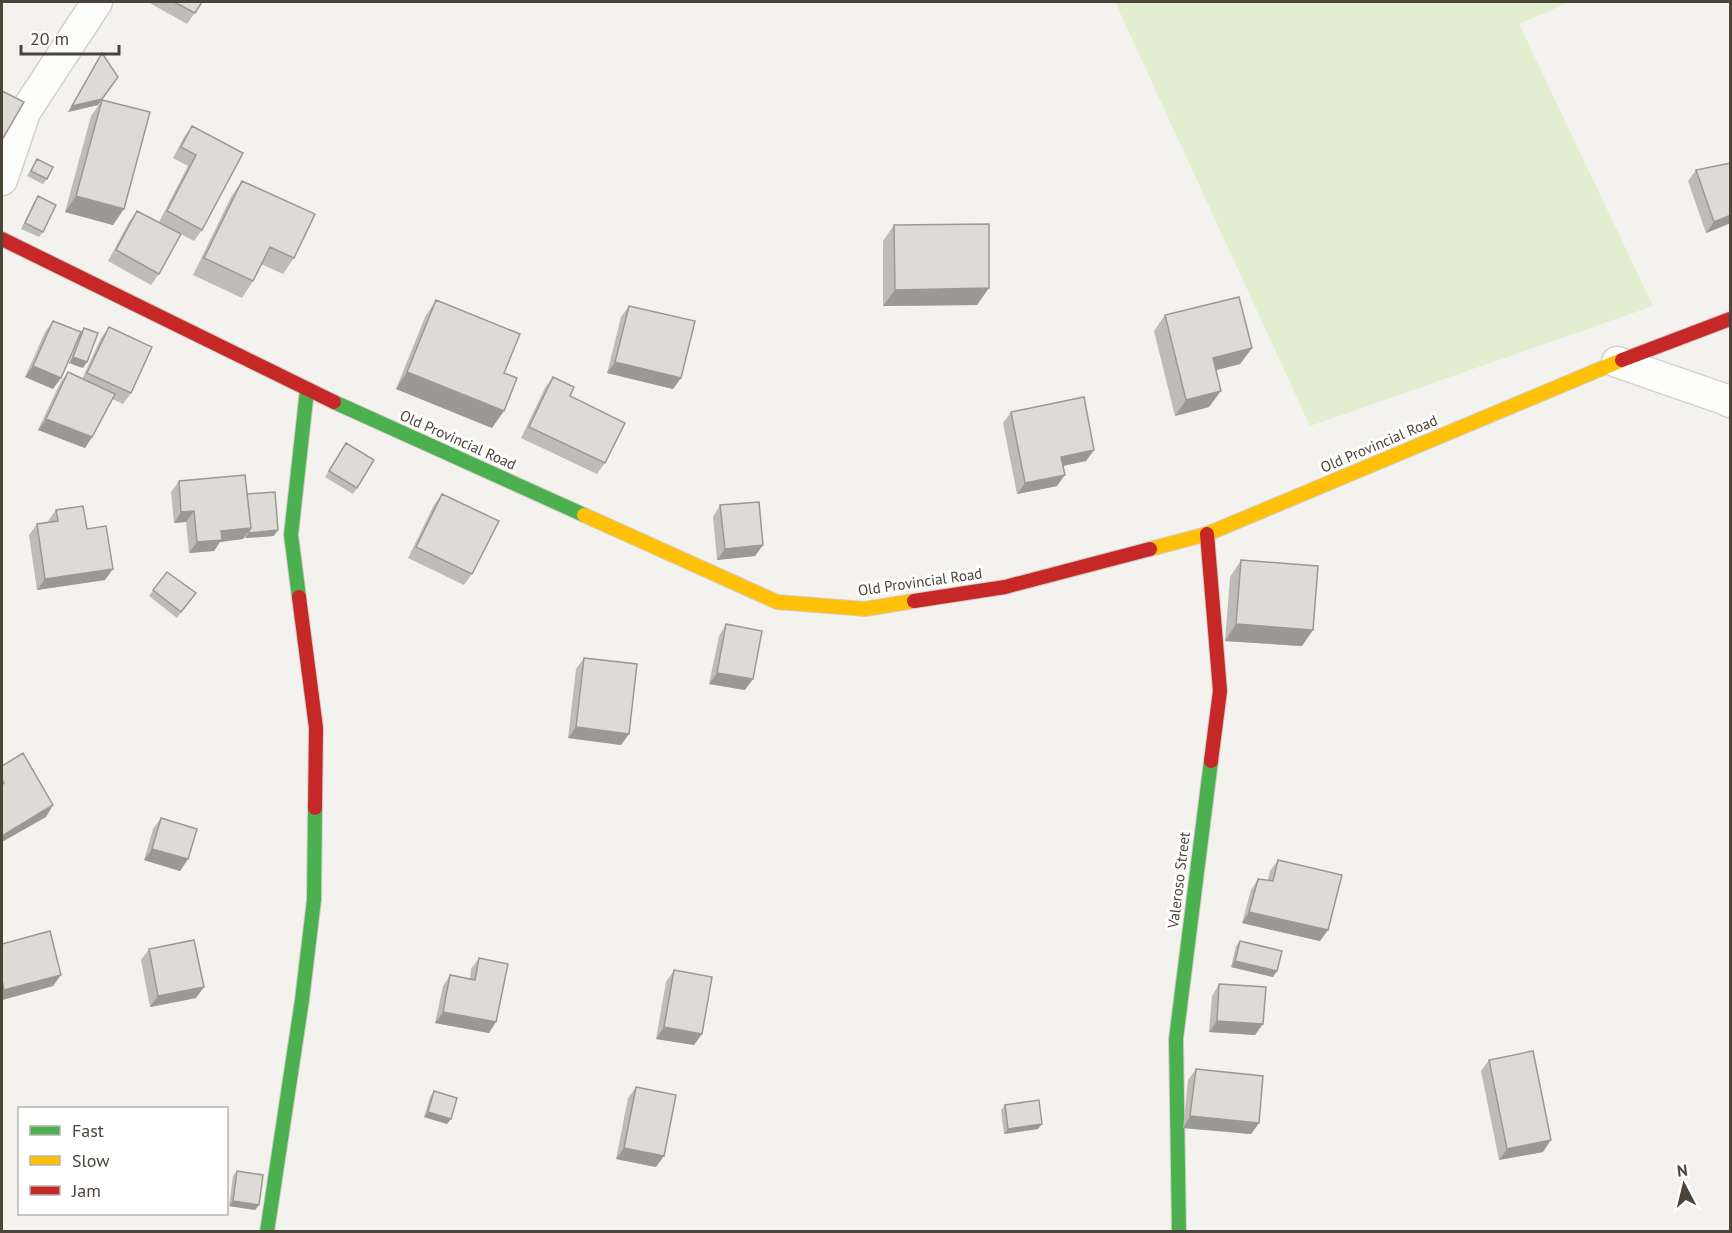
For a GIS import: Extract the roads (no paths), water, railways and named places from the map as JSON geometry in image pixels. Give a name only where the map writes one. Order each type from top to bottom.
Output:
[{"type":"main road","name":"Old Provincial Road","points":[[2,239],[307,390],[777,602],[865,609],[1005,587],[1207,534],[1617,362],[1731,319]]},
{"type":"main road","points":[[267,1232],[302,1000],[314,900],[316,728],[291,535],[307,390]]},
{"type":"main road","name":"Valeroso Street","points":[[1179,1232],[1176,1039],[1220,691],[1207,534]]},
{"type":"street","points":[[2,180],[25,111],[97,2]]},
{"type":"street","points":[[1617,362],[1731,402]]}]
